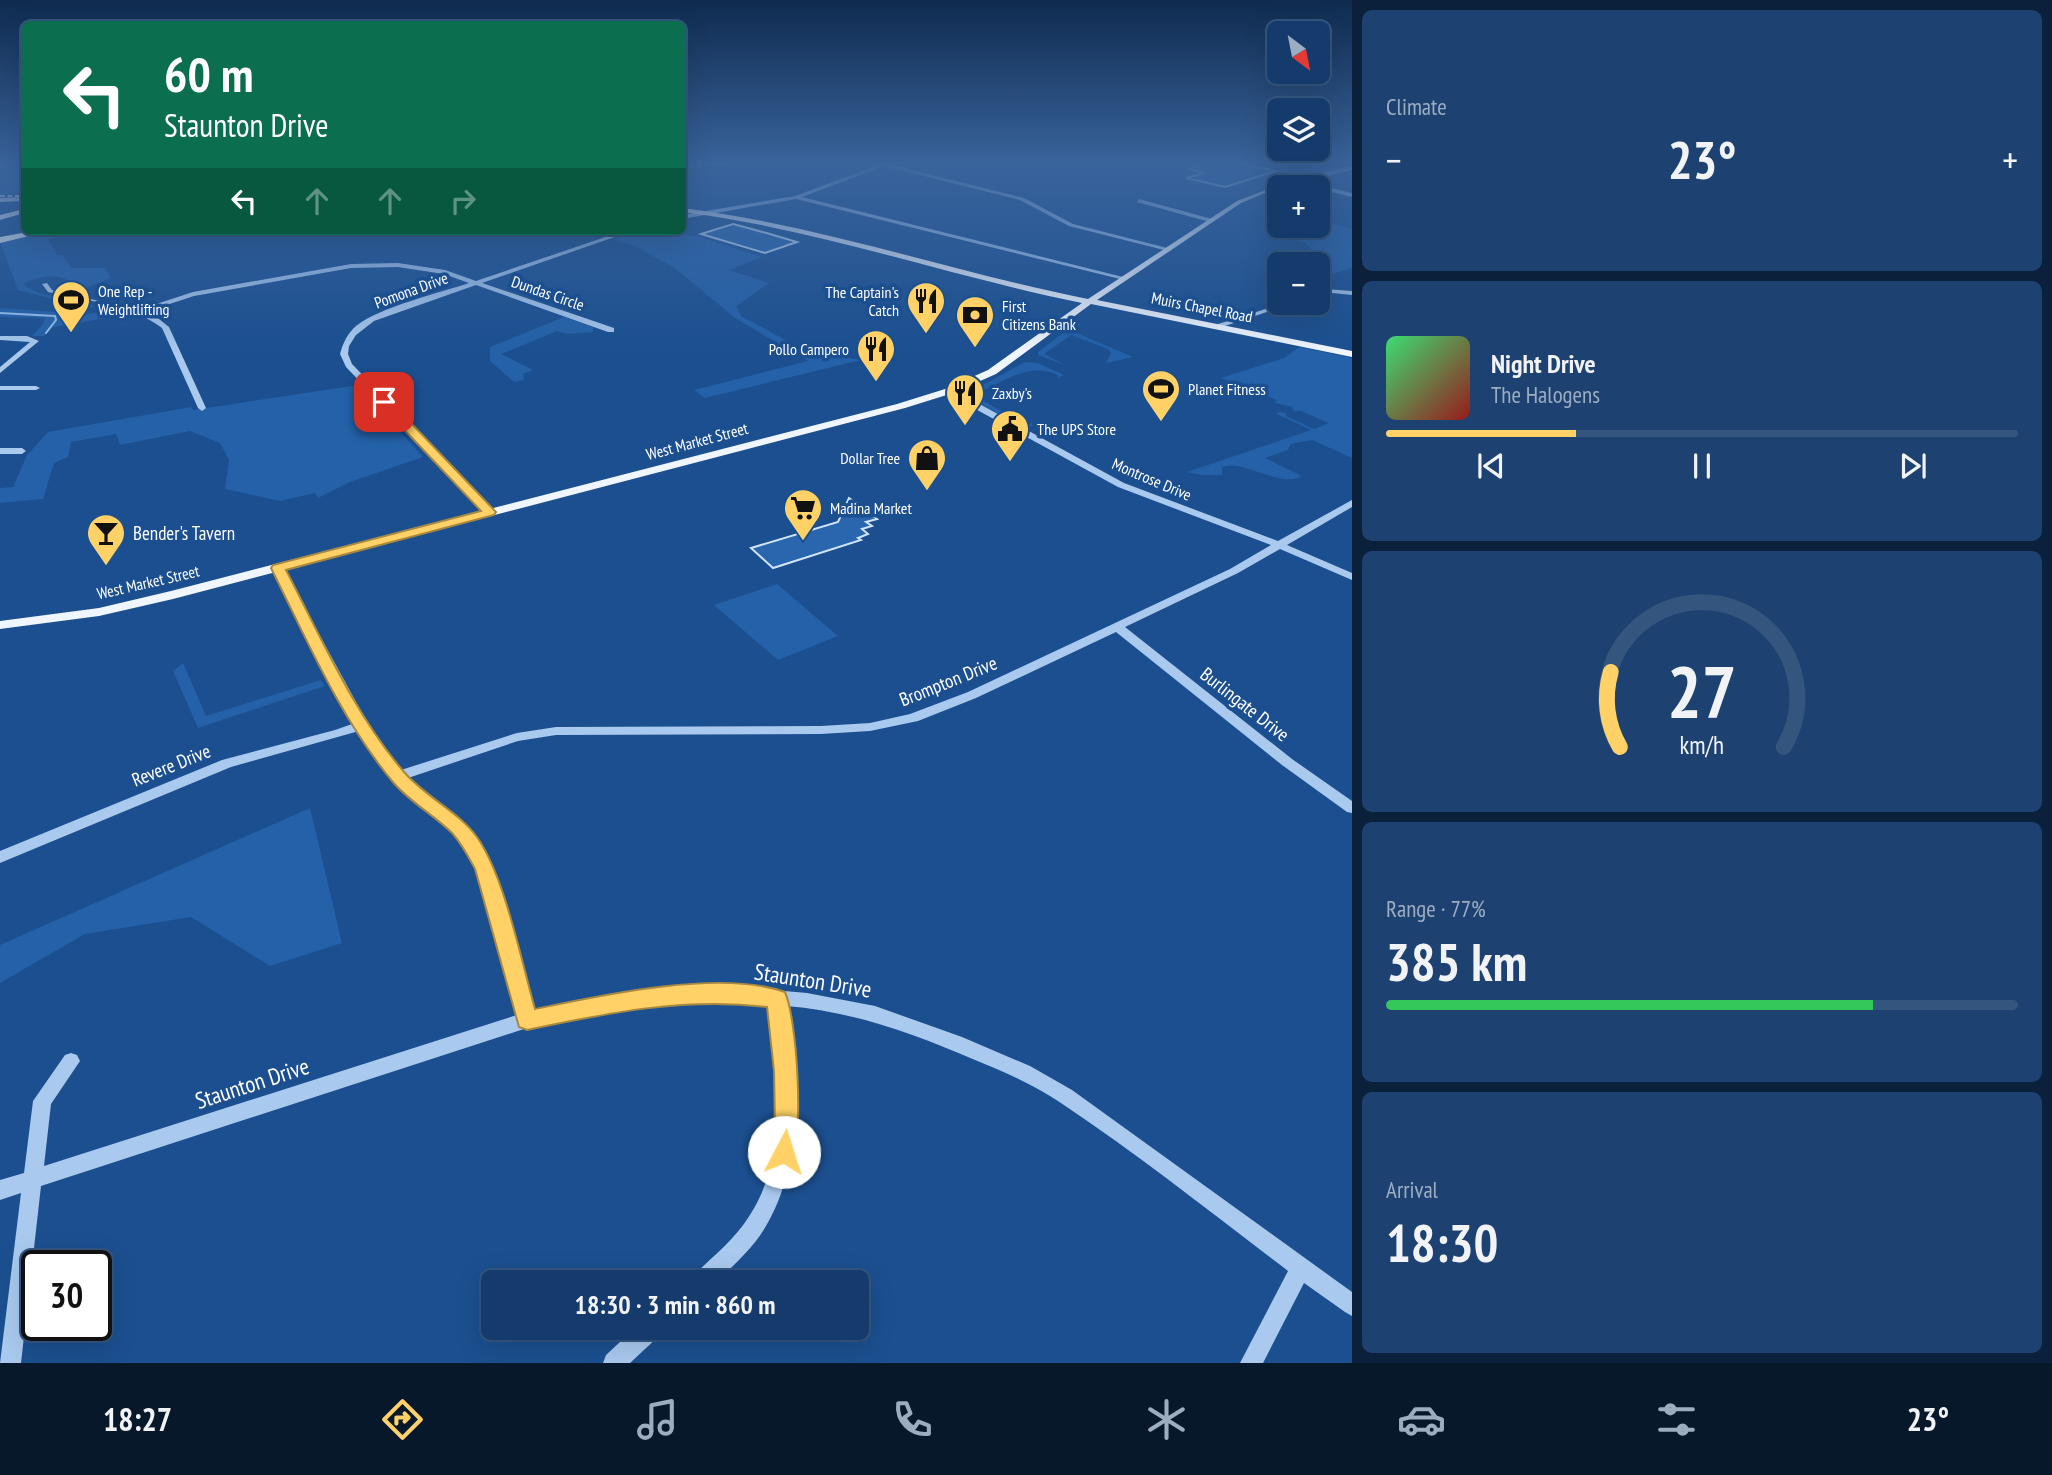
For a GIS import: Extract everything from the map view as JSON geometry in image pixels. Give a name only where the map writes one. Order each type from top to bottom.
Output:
[{"type":"highway","points":[[0,240],[26,235]]},
{"type":"main road","name":"Muirs Chapel Road","points":[[779,226],[943,269],[1088,302],[1352,354]]},
{"type":"main road","name":"West Market Street","points":[[0,625],[120,608],[901,406],[949,391],[992,372],[1088,302],[1202,226]]},
{"type":"street","points":[[912,226],[1124,278]]},
{"type":"street","points":[[1072,226],[1168,249]]},
{"type":"street","name":"Pomona Drive","points":[[490,512],[363,379],[344,354],[345,345],[351,334],[374,318],[617,235]]},
{"type":"street","name":"Dundas Circle","points":[[138,312],[208,291],[351,266],[382,264],[426,267],[611,330]]},
{"type":"street","points":[[45,284],[50,291],[155,318],[165,327],[202,408]]},
{"type":"street","points":[[1330,292],[1352,293]]},
{"type":"street","points":[[1219,326],[1267,311]]},
{"type":"street","points":[[0,338],[34,339],[34,342],[0,372]]},
{"type":"street","points":[[0,388],[36,388]]},
{"type":"street","name":"Montrose Drive","points":[[949,391],[1121,485],[1279,545],[1352,577]]},
{"type":"street","points":[[0,451],[22,451]]},
{"type":"street","name":"Brompton Drive","points":[[398,776],[517,737],[556,731],[821,730],[879,725],[913,718],[972,695],[1234,571],[1352,503]]},
{"type":"street","points":[[278,568],[363,725],[398,776],[421,800],[457,827],[470,842],[484,869],[527,1020]]},
{"type":"street","name":"Burlingate Drive","points":[[1117,627],[1287,762],[1352,808]]},
{"type":"street","name":"Revere Drive","points":[[0,857],[227,763],[363,725]]},
{"type":"street","name":"Staunton Drive","points":[[0,1190],[527,1020],[629,999],[727,993],[807,1000],[875,1014],[957,1043],[1024,1072],[1066,1096],[1128,1139],[1352,1305]]},
{"type":"street","points":[[712,1270],[755,1225],[780,1177],[787,1127],[777,998]]},
{"type":"street","points":[[10,1363],[43,1101],[71,1062]]},
{"type":"street","points":[[1251,1363],[1301,1268]]},
{"type":"street","points":[[614,1363],[638,1340]]},
{"type":"shaded area","points":[[1330,226],[1352,229],[1352,268],[1330,274],[1330,252],[1301,252],[1312,249],[1306,243],[1288,238],[1330,238]]},
{"type":"shaded area","points":[[35,235],[60,235],[48,239],[57,255],[62,255],[71,268],[105,268],[111,278],[72,293],[59,289],[68,281],[63,278],[47,277],[24,283],[40,293],[96,306],[89,308],[18,290],[0,242]]},
{"type":"shaded area","points":[[628,235],[696,236],[762,257],[729,270],[769,283],[736,306],[741,316],[804,350],[861,360],[705,398],[694,390],[808,361],[735,318],[675,268],[632,245],[612,240]]},
{"type":"shaded area","points":[[0,308],[71,315],[105,311],[129,314],[53,327],[44,336],[32,336],[45,318],[0,317]]},
{"type":"shaded area","points":[[564,317],[593,327],[593,332],[567,334],[557,331],[501,354],[533,370],[523,374],[524,380],[514,382],[490,361],[490,347]]},
{"type":"shaded area","points":[[1076,323],[1081,324],[1072,331],[1133,357],[1106,363],[1111,353],[1108,349],[1071,335],[1044,354],[1065,365],[1038,355],[1038,352]]},
{"type":"shaded area","points":[[1299,347],[1352,358],[1352,458],[1312,440],[1291,444],[1288,450],[1265,458],[1301,477],[1281,479],[1232,466],[1222,467],[1222,475],[1187,472],[1311,430],[1277,414],[1278,412],[1286,413],[1286,416],[1314,429],[1329,423],[1301,411],[1294,411],[1292,407],[1274,402],[1277,400],[1221,378],[1284,358]]},
{"type":"shaded area","points":[[1025,362],[1038,363],[1064,375],[1057,378],[1058,375],[1037,370],[1018,374],[980,392],[985,395],[982,400],[1027,425],[1032,423],[1032,426],[1022,427],[965,395]]},
{"type":"shaded area","points":[[358,385],[423,457],[350,482],[318,498],[315,493],[280,501],[225,489],[229,460],[220,443],[190,431],[120,445],[116,434],[71,442],[68,457],[54,463],[43,499],[0,503],[0,488],[13,487],[27,455],[48,432],[191,407],[193,410]]},
{"type":"shaded area","points":[[777,584],[838,636],[778,660],[714,605]]},
{"type":"shaded area","points":[[183,663],[206,716],[321,680],[325,686],[198,728],[173,671]]},
{"type":"shaded area","points":[[310,808],[342,943],[270,966],[191,917],[85,934],[0,983],[0,945]]},
{"type":"building","points":[[728,226],[739,226],[797,242],[765,253],[701,234]]},
{"type":"building","points":[[849,498],[877,519],[866,522],[872,526],[862,529],[868,534],[858,538],[861,540],[773,568],[751,548],[838,522]]},
{"type":"waterway","points":[[0,313],[55,316],[56,320],[46,333]]},
{"type":"place","name":"One Rep - Weightlifting","points":[[71,334]]},
{"type":"place","name":"The Captain's Catch","points":[[926,335]]},
{"type":"place","name":"First Citizens Bank","points":[[975,349]]},
{"type":"place","name":"Pollo Campero","points":[[876,383]]},
{"type":"place","name":"Planet Fitness","points":[[1161,423]]},
{"type":"place","name":"Zaxby's","points":[[965,427]]},
{"type":"place","name":"The UPS Store","points":[[1010,463]]},
{"type":"place","name":"Dollar Tree","points":[[927,492]]},
{"type":"place","name":"Madina Market","points":[[803,542]]},
{"type":"place","name":"Bender's Tavern","points":[[106,567]]},
{"type":"route","points":[[384,402],[490,512],[278,568],[296,606],[369,737],[398,776],[421,800],[457,827],[470,842],[484,869],[527,1020],[629,999],[727,993],[777,998],[786,1071],[787,1127],[784,1152]]}]
